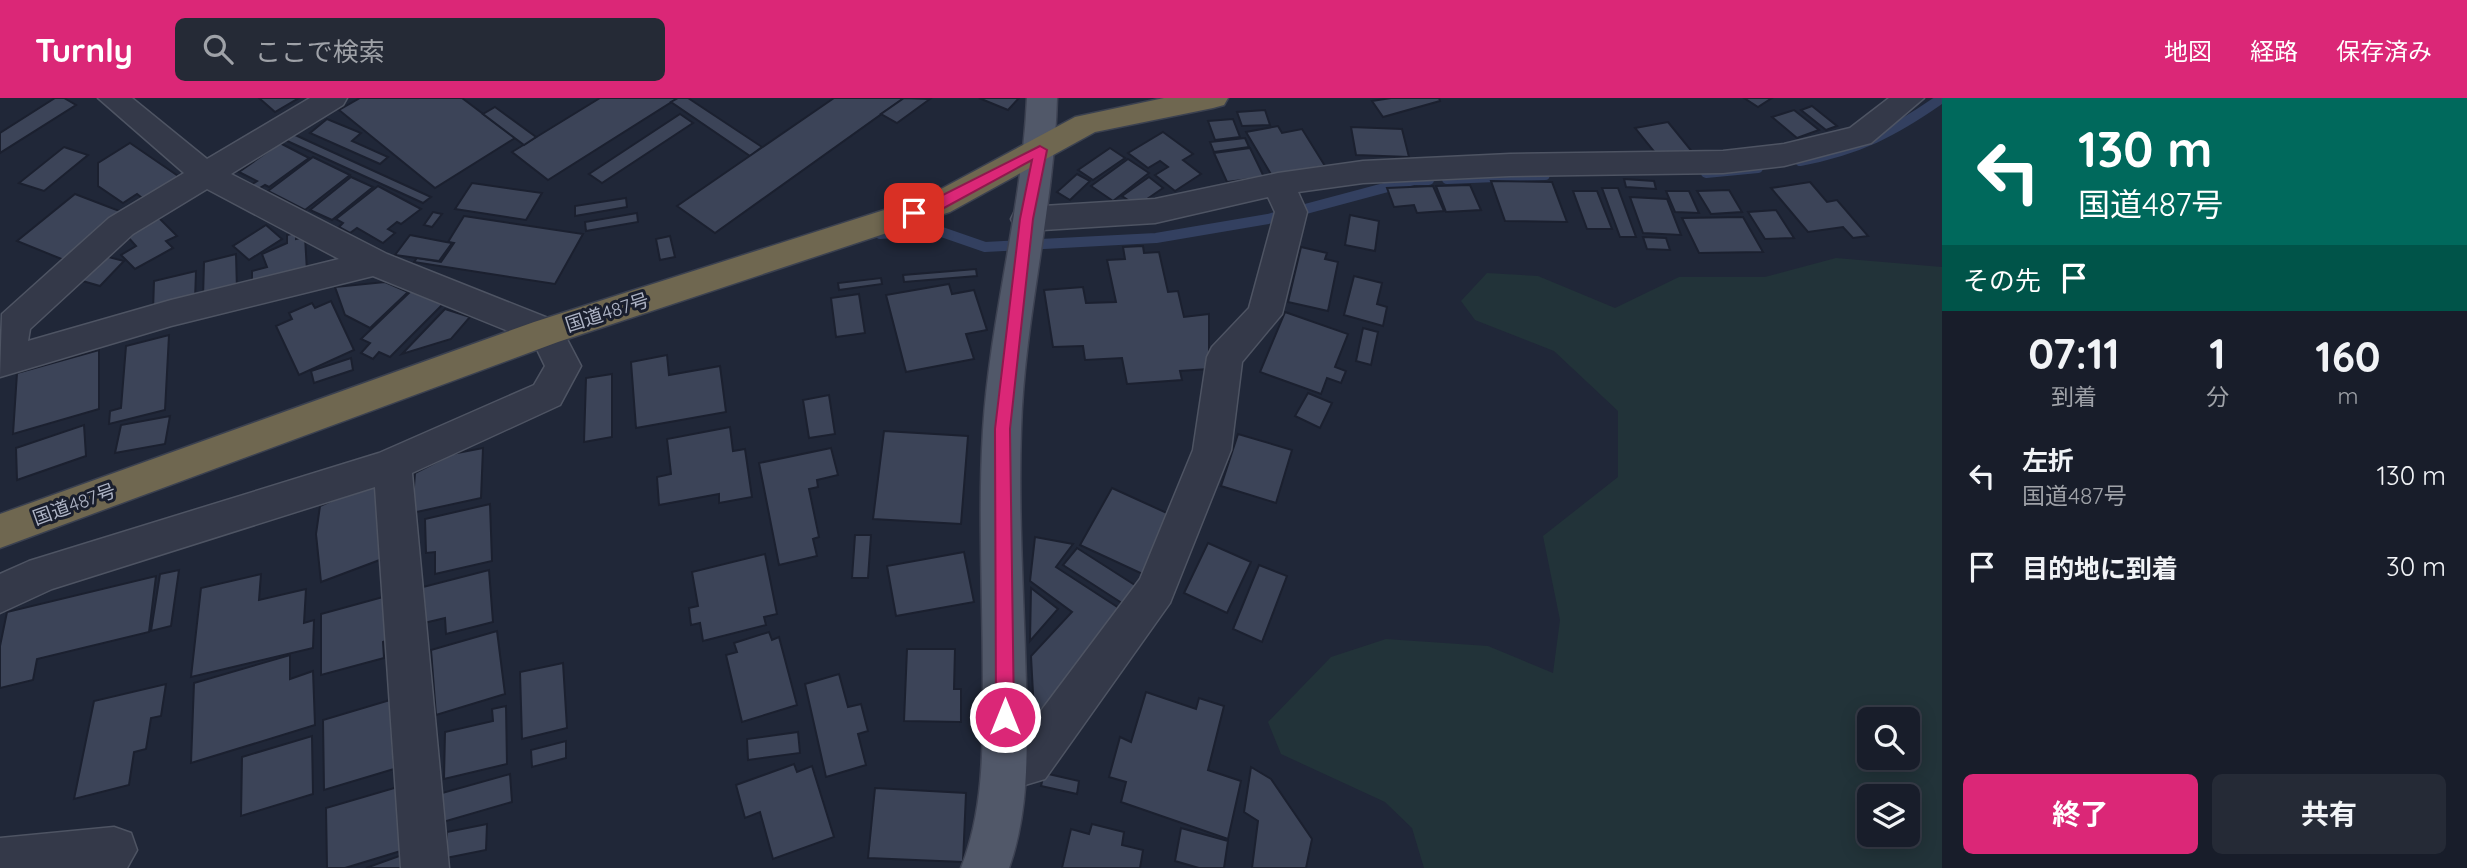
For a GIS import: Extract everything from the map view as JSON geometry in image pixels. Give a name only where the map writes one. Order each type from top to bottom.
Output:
[{"type":"highway","name":"国道487号","points":[[0,531],[546,332],[939,204],[1086,124],[1213,98]]},
{"type":"main road","points":[[985,868],[992,849],[1005,769],[1002,429],[1025,237],[1040,150],[1042,98]]},
{"type":"street","points":[[0,594],[43,574],[312,493],[392,465],[547,395],[563,366],[546,332],[375,263],[205,174],[113,98]]},
{"type":"street","points":[[3,362],[14,323],[121,226],[332,98]]},
{"type":"street","points":[[1025,237],[1278,184],[1363,172],[1723,162],[1784,155],[1860,136],[1909,98]]},
{"type":"street","points":[[1005,769],[1029,763],[1156,590],[1212,450],[1225,357],[1265,314],[1291,212],[1278,184]]},
{"type":"street","points":[[3,362],[171,313],[375,263]]},
{"type":"street","points":[[392,465],[425,868]]},
{"type":"street","points":[[0,862],[114,850]]},
{"type":"shaded area","points":[[1836,258],[1942,267],[1942,868],[1424,868],[1412,828],[1385,802],[1281,754],[1268,722],[1331,657],[1386,639],[1488,646],[1553,673],[1560,620],[1543,536],[1618,477],[1618,411],[1554,351],[1475,320],[1461,301],[1487,273],[1538,276],[1615,308],[1679,277],[1765,277]]},
{"type":"building","points":[[55,98],[64,98],[76,105],[0,153],[0,133]]},
{"type":"building","points":[[259,98],[299,98],[275,112]]},
{"type":"building","points":[[360,98],[462,98],[515,138],[435,188],[339,110]]},
{"type":"building","points":[[600,98],[678,98],[548,180],[512,152]]},
{"type":"building","points":[[678,98],[688,98],[762,147],[750,156],[671,102]]},
{"type":"building","points":[[834,98],[904,98],[715,233],[677,206]]},
{"type":"building","points":[[904,98],[930,99],[897,123],[881,114]]},
{"type":"building","points":[[979,98],[1019,98],[1008,110]]},
{"type":"building","points":[[1391,98],[1439,98],[1440,101],[1383,117],[1372,101]]},
{"type":"building","points":[[1744,98],[1772,98],[1758,107]]},
{"type":"building","points":[[1812,106],[1837,126],[1826,130],[1801,110]]},
{"type":"building","points":[[495,107],[536,137],[524,145],[483,114]]},
{"type":"building","points":[[1265,110],[1270,125],[1242,126],[1237,112]]},
{"type":"building","points":[[1794,110],[1819,130],[1797,138],[1772,117]]},
{"type":"building","points":[[680,114],[693,123],[602,183],[589,174]]},
{"type":"building","points":[[327,119],[361,133],[352,141],[388,157],[380,164],[310,133]]},
{"type":"building","points":[[1233,119],[1240,137],[1215,140],[1208,121]]},
{"type":"building","points":[[1668,122],[1694,154],[1660,159],[1635,128]]},
{"type":"building","points":[[1278,126],[1282,133],[1302,129],[1325,166],[1272,176],[1246,132]]},
{"type":"building","points":[[1351,127],[1402,129],[1409,157],[1356,155]]},
{"type":"building","points":[[1163,132],[1193,154],[1183,160],[1201,174],[1175,191],[1155,175],[1168,167],[1160,161],[1148,168],[1128,153]]},
{"type":"building","points":[[293,134],[431,197],[423,203],[285,140]]},
{"type":"building","points":[[1245,138],[1249,147],[1214,152],[1210,142]]},
{"type":"building","points":[[130,143],[181,178],[146,201],[137,194],[123,203],[98,186],[98,163]]},
{"type":"building","points":[[280,143],[309,158],[269,187],[265,185],[258,189],[251,185],[257,181],[239,172]]},
{"type":"building","points":[[64,147],[88,155],[44,191],[19,183]]},
{"type":"building","points":[[1110,148],[1125,158],[1093,180],[1078,170]]},
{"type":"building","points":[[1250,148],[1264,177],[1227,182],[1214,153]]},
{"type":"building","points":[[313,157],[350,175],[305,210],[268,191]]},
{"type":"building","points":[[1128,159],[1149,173],[1113,201],[1091,186]]},
{"type":"building","points":[[1077,174],[1090,181],[1070,200],[1057,192]]},
{"type":"building","points":[[351,177],[373,187],[332,220],[310,210]]},
{"type":"building","points":[[1149,177],[1163,188],[1137,206],[1122,196]]},
{"type":"building","points":[[1624,179],[1654,181],[1656,189],[1626,187]]},
{"type":"building","points":[[1491,181],[1552,182],[1567,222],[1505,221]]},
{"type":"building","points":[[1810,182],[1827,202],[1837,200],[1868,236],[1853,238],[1843,227],[1808,232],[1771,188]]},
{"type":"building","points":[[472,183],[542,193],[526,220],[455,209]]},
{"type":"building","points":[[1470,185],[1481,210],[1446,212],[1436,186]]},
{"type":"building","points":[[378,186],[421,209],[401,224],[397,222],[388,229],[395,233],[383,243],[357,228],[350,233],[339,227],[343,223],[336,219]]},
{"type":"building","points":[[1433,186],[1444,211],[1417,213],[1414,205],[1394,207],[1387,188]]},
{"type":"building","points":[[1602,188],[1618,188],[1636,237],[1620,237]]},
{"type":"building","points":[[1729,190],[1742,212],[1711,214],[1697,191]]},
{"type":"building","points":[[1573,191],[1597,191],[1612,229],[1587,229]]},
{"type":"building","points":[[1666,191],[1689,191],[1699,213],[1675,212]]},
{"type":"building","points":[[75,194],[122,212],[64,260],[17,241]]},
{"type":"building","points":[[1630,197],[1667,199],[1681,235],[1643,233]]},
{"type":"building","points":[[626,198],[627,207],[575,216],[575,206]]},
{"type":"building","points":[[1776,210],[1794,238],[1765,239],[1748,212]]},
{"type":"building","points":[[433,212],[442,214],[432,227],[424,225]]},
{"type":"building","points":[[637,213],[638,222],[586,231],[585,222]]},
{"type":"building","points":[[1350,215],[1379,221],[1375,251],[1345,245]]},
{"type":"building","points":[[464,216],[583,234],[555,284],[414,262],[417,258],[441,262],[454,243],[448,242]]},
{"type":"building","points":[[1743,217],[1763,252],[1699,253],[1682,218]]},
{"type":"building","points":[[159,218],[177,236],[166,241],[173,248],[135,269],[121,255],[136,246],[127,236]]},
{"type":"building","points":[[266,225],[282,239],[249,260],[233,246]]},
{"type":"building","points":[[296,233],[296,239],[305,237],[307,271],[252,284],[252,271],[267,267],[262,254],[287,243],[287,235]]},
{"type":"building","points":[[410,235],[452,243],[439,261],[395,255]]},
{"type":"building","points":[[670,236],[675,257],[660,260],[656,239]]},
{"type":"building","points":[[1643,237],[1666,238],[1670,250],[1647,249]]},
{"type":"building","points":[[1143,246],[1144,253],[1159,252],[1168,292],[1178,291],[1184,317],[1209,314],[1209,369],[1180,371],[1182,380],[1127,384],[1122,358],[1085,360],[1083,346],[1053,347],[1044,290],[1083,287],[1086,303],[1116,302],[1107,260],[1125,259],[1123,247]]},
{"type":"building","points":[[1301,247],[1327,253],[1325,259],[1338,262],[1328,311],[1288,302]]},
{"type":"building","points":[[97,254],[124,261],[100,286],[72,278]]},
{"type":"building","points":[[236,254],[237,290],[203,298],[204,262]]},
{"type":"building","points":[[976,269],[977,276],[904,282],[903,275]]},
{"type":"building","points":[[196,271],[195,300],[153,311],[154,281]]},
{"type":"building","points":[[1354,276],[1382,283],[1377,304],[1387,307],[1383,326],[1344,315]]},
{"type":"building","points":[[881,278],[882,284],[839,290],[838,283]]},
{"type":"building","points":[[385,282],[408,292],[370,328],[345,315],[335,287]]},
{"type":"building","points":[[949,284],[952,294],[974,290],[987,330],[966,334],[974,359],[906,372],[886,295]]},
{"type":"building","points":[[412,290],[443,304],[390,357],[379,352],[373,359],[361,353],[370,343],[361,339]]},
{"type":"building","points":[[859,294],[865,333],[836,337],[831,298]]},
{"type":"building","points":[[331,301],[354,350],[299,375],[276,326],[292,319],[289,313],[312,303],[315,308]]},
{"type":"building","points":[[445,309],[470,317],[451,339],[402,354]]},
{"type":"building","points":[[1285,312],[1348,334],[1335,367],[1346,371],[1341,383],[1327,378],[1321,394],[1260,372]]},
{"type":"building","points":[[1363,328],[1378,332],[1371,365],[1356,361]]},
{"type":"building","points":[[169,335],[165,410],[109,424],[110,411],[121,408],[126,346]]},
{"type":"building","points":[[99,350],[99,409],[13,434],[17,373]]},
{"type":"building","points":[[667,355],[669,375],[720,366],[726,412],[636,428],[631,362]]},
{"type":"building","points":[[351,358],[353,370],[314,383],[311,371]]},
{"type":"building","points":[[612,374],[612,437],[584,442],[586,378]]},
{"type":"building","points":[[1308,393],[1332,403],[1320,428],[1295,416]]},
{"type":"building","points":[[829,395],[835,434],[809,438],[803,400]]},
{"type":"building","points":[[170,416],[165,444],[115,453],[121,425]]},
{"type":"building","points":[[84,425],[86,456],[17,480],[16,448]]},
{"type":"building","points":[[730,427],[733,451],[745,449],[752,497],[719,503],[719,494],[659,505],[657,477],[671,474],[667,439]]},
{"type":"building","points":[[884,431],[968,436],[961,524],[873,519]]},
{"type":"building","points":[[1238,434],[1292,450],[1276,503],[1221,486]]},
{"type":"building","points":[[483,448],[481,498],[412,513],[415,473],[452,454]]},
{"type":"building","points":[[831,448],[838,475],[817,480],[818,487],[809,489],[819,537],[813,539],[817,556],[779,565],[759,463]]},
{"type":"building","points":[[385,486],[385,558],[321,582],[316,534],[320,506],[362,487]]},
{"type":"building","points":[[1112,488],[1180,519],[1149,577],[1080,545]]},
{"type":"building","points":[[490,504],[492,561],[435,574],[435,552],[426,553],[425,519]]},
{"type":"building","points":[[855,535],[871,535],[868,578],[852,578]]},
{"type":"building","points":[[1035,537],[1073,544],[1056,567],[1125,612],[1035,731],[1031,656],[1072,612],[1030,581]]},
{"type":"building","points":[[1208,543],[1251,562],[1227,613],[1184,593]]},
{"type":"building","points":[[1077,548],[1141,589],[1128,607],[1063,565]]},
{"type":"building","points":[[964,552],[974,602],[896,616],[887,566]]},
{"type":"building","points":[[765,554],[777,614],[764,617],[766,625],[703,641],[700,623],[691,625],[689,608],[698,606],[692,572]]},
{"type":"building","points":[[1259,565],[1287,576],[1262,642],[1233,629]]},
{"type":"building","points":[[179,570],[171,626],[151,631],[160,574]]},
{"type":"building","points":[[489,570],[493,622],[446,634],[445,618],[424,623],[423,587]]},
{"type":"building","points":[[261,574],[259,600],[306,589],[304,623],[314,620],[313,648],[191,677],[201,588]]},
{"type":"building","points":[[156,576],[149,632],[37,659],[33,680],[0,688],[0,646],[7,612]]},
{"type":"building","points":[[1031,588],[1058,609],[1030,641]]},
{"type":"building","points":[[383,597],[392,639],[383,642],[384,658],[321,675],[321,614]]},
{"type":"building","points":[[497,631],[505,694],[436,715],[431,650]]},
{"type":"building","points":[[769,632],[772,640],[779,637],[797,705],[742,722],[726,655],[737,652],[734,643]]},
{"type":"building","points":[[907,649],[955,649],[954,689],[961,689],[961,722],[904,721]]},
{"type":"building","points":[[290,655],[290,679],[313,671],[315,725],[191,763],[194,683]]},
{"type":"building","points":[[563,663],[567,728],[522,739],[520,672]]},
{"type":"building","points":[[839,674],[848,707],[861,704],[868,731],[858,734],[866,765],[826,777],[805,684]]},
{"type":"building","points":[[166,684],[161,716],[151,718],[146,749],[134,752],[129,785],[74,799],[94,701]]},
{"type":"building","points":[[1146,692],[1196,709],[1199,698],[1224,706],[1208,770],[1241,781],[1228,839],[1121,802],[1126,782],[1109,777],[1120,737],[1131,742]]},
{"type":"building","points":[[390,700],[394,769],[324,790],[323,720]]},
{"type":"building","points":[[506,706],[507,764],[444,779],[445,732],[493,721],[492,709]]},
{"type":"building","points":[[798,732],[800,753],[748,760],[747,739]]},
{"type":"building","points":[[312,736],[313,794],[241,816],[242,757]]},
{"type":"building","points":[[566,741],[566,758],[532,767],[531,750]]},
{"type":"building","points":[[794,764],[797,772],[812,766],[834,837],[773,859],[760,812],[745,818],[736,785]]},
{"type":"building","points":[[1251,767],[1271,779],[1312,839],[1306,868],[1252,868],[1258,821],[1244,812]]},
{"type":"building","points":[[1044,773],[1079,781],[1077,794],[1041,786]]},
{"type":"building","points":[[510,774],[512,802],[436,824],[435,795]]},
{"type":"building","points":[[401,786],[404,850],[345,868],[327,868],[326,808]]},
{"type":"building","points":[[875,788],[966,793],[963,862],[868,858]]},
{"type":"building","points":[[487,824],[486,850],[446,858],[447,832]]},
{"type":"building","points":[[1092,824],[1124,832],[1122,845],[1143,850],[1140,868],[1062,868],[1071,829],[1089,834]]},
{"type":"building","points":[[1181,828],[1228,841],[1224,868],[1199,868],[1175,861]]},
{"type":"building","points":[[402,855],[404,868],[366,868]]},
{"type":"waterway","points":[[1800,161],[1821,157],[1875,138],[1908,121],[1942,98]]},
{"type":"waterway","points":[[1706,173],[1758,168]]},
{"type":"waterway","points":[[1447,179],[1545,175]]},
{"type":"waterway","points":[[880,234],[936,230],[985,247],[1156,238],[1268,219],[1414,180],[1429,180]]},
{"type":"route","points":[[914,213],[939,204],[1040,150],[1027,219],[1002,429],[1005,717]]}]
